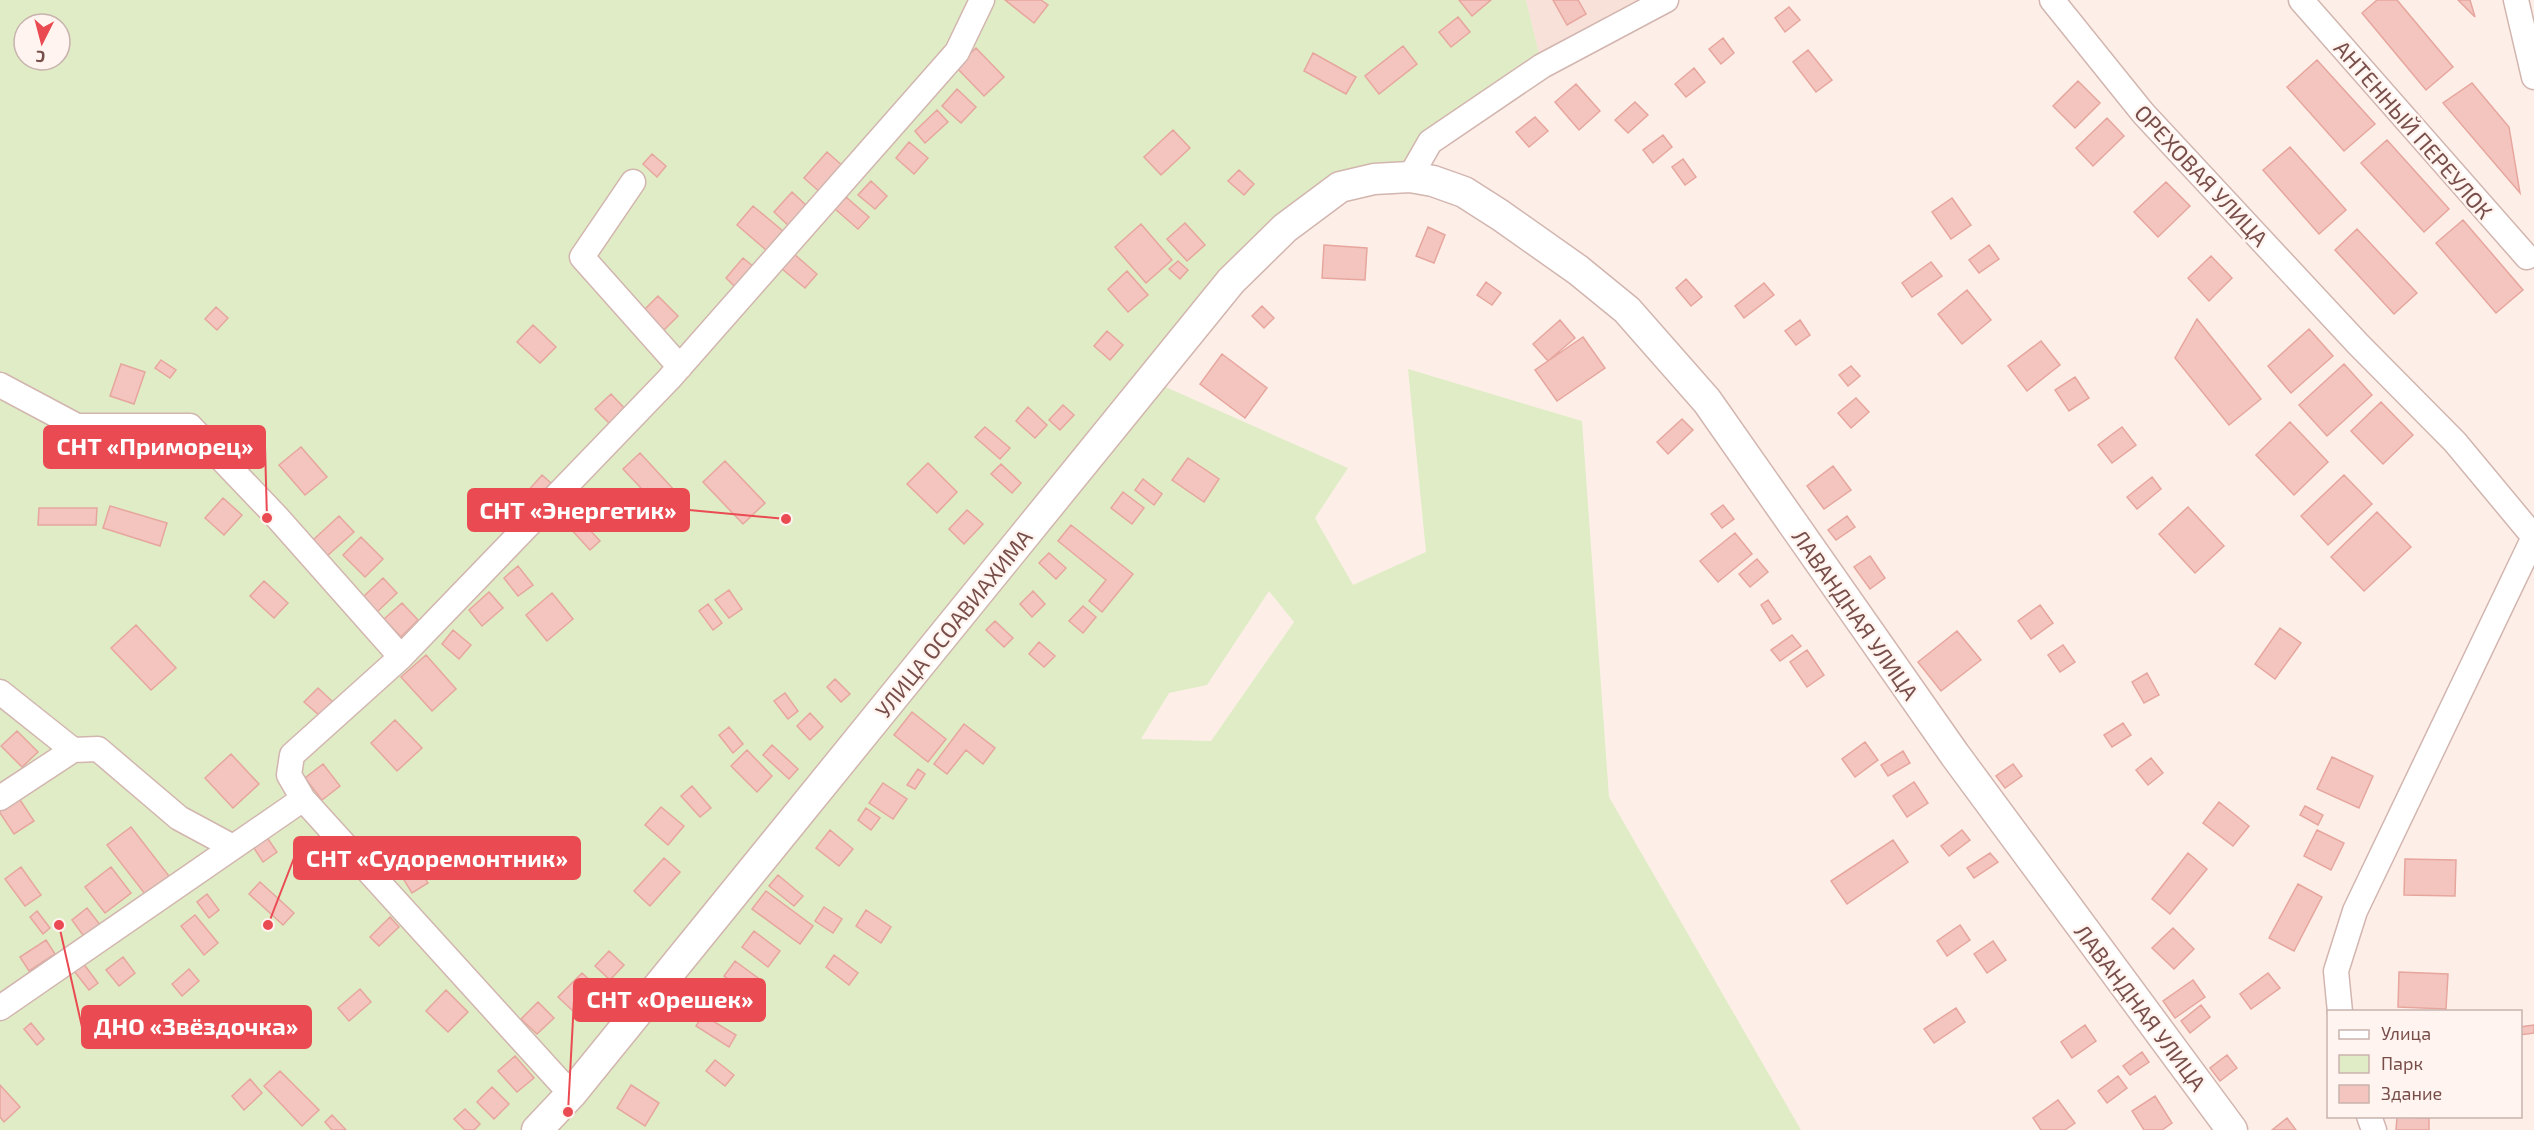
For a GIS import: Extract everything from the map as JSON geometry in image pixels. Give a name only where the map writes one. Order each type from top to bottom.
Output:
[{"type":"street","points":[[571,1094],[303,799],[289,775],[291,756],[401,657],[680,367],[957,52],[982,0]]},
{"type":"street","points":[[1410,177],[1430,142],[1542,66],[1666,0]]},
{"type":"street","name":"ОРЕХОВАЯ УЛИЦА","points":[[2052,0],[2143,113],[2358,344],[2455,442],[2534,537]]},
{"type":"street","name":"АНТЕННЫЙ ПЕРЕУЛОК","points":[[2301,0],[2527,257]]},
{"type":"street","points":[[2516,0],[2534,77]]},
{"type":"street","name":"УЛИЦА ОСОАВИАХИМА","points":[[537,1130],[571,1094],[1231,281],[1285,228],[1340,187],[1374,179],[1410,177]]},
{"type":"street","name":"ЛАВАНДНАЯ УЛИЦА","points":[[1410,177],[1433,181],[1464,192],[1500,215],[1578,270],[1627,310],[1665,350],[1707,401],[1954,755],[2232,1130]]},
{"type":"street","points":[[633,182],[582,257],[680,367]]},
{"type":"street","points":[[0,386],[77,426],[190,426],[276,516],[401,657]]},
{"type":"street","points":[[2340,1010],[2336,971],[2355,911],[2534,537]]},
{"type":"street","points":[[0,692],[73,750]]},
{"type":"street","points":[[0,798],[73,750],[98,749],[179,818],[231,846]]},
{"type":"street","points":[[0,1008],[231,846],[303,799]]},
{"type":"shaded area","points":[[1526,0],[1666,0],[1542,66]]},
{"type":"green space","points":[[0,0],[1526,0],[1542,66],[1430,142],[1410,177],[1340,187],[1152,381],[1348,468],[1315,518],[1353,585],[1426,552],[1408,369],[1582,421],[1609,797],[1801,1130],[0,1130]],"holes":[[[1269,591],[1294,622],[1211,741],[1141,739],[1169,693],[1207,685]]]},
{"type":"building","points":[[1005,0],[1041,0],[1048,5],[1034,23]]},
{"type":"building","points":[[1459,0],[1491,0],[1472,16]]},
{"type":"building","points":[[1553,0],[1578,0],[1586,14],[1567,25]]},
{"type":"building","points":[[2377,0],[2397,0],[2453,67],[2426,90],[2362,13]]},
{"type":"building","points":[[2458,0],[2470,0],[2475,17]]},
{"type":"building","points":[[1789,7],[1800,20],[1785,32],[1775,18]]},
{"type":"building","points":[[1458,17],[1470,32],[1451,47],[1439,32]]},
{"type":"building","points":[[1723,38],[1734,53],[1721,64],[1709,49]]},
{"type":"building","points":[[1403,46],[1417,64],[1379,94],[1365,76]]},
{"type":"building","points":[[976,48],[1004,77],[984,96],[956,67]]},
{"type":"building","points":[[1808,50],[1832,80],[1816,92],[1793,62]]},
{"type":"building","points":[[1313,53],[1356,77],[1346,94],[1304,71]]},
{"type":"building","points":[[2317,60],[2375,124],[2344,151],[2287,87]]},
{"type":"building","points":[[1694,68],[1705,82],[1686,97],[1675,84]]},
{"type":"building","points":[[2078,81],[2100,103],[2075,128],[2053,106]]},
{"type":"building","points":[[2472,83],[2509,127],[2520,193],[2443,103]]},
{"type":"building","points":[[1576,84],[1600,111],[1579,130],[1555,102]]},
{"type":"building","points":[[957,89],[976,107],[961,123],[942,106]]},
{"type":"building","points":[[1635,102],[1648,115],[1628,133],[1615,120]]},
{"type":"building","points":[[937,110],[948,122],[925,143],[915,131]]},
{"type":"building","points":[[1535,117],[1548,131],[1529,147],[1516,132]]},
{"type":"building","points":[[2107,118],[2124,136],[2093,166],[2076,148]]},
{"type":"building","points":[[1173,130],[1190,148],[1161,175],[1144,157]]},
{"type":"building","points":[[1663,135],[1672,147],[1653,163],[1643,150]]},
{"type":"building","points":[[2387,140],[2449,209],[2424,232],[2361,163]]},
{"type":"building","points":[[909,142],[928,158],[914,174],[896,158]]},
{"type":"building","points":[[2290,147],[2346,210],[2319,234],[2263,170]]},
{"type":"building","points":[[827,152],[844,167],[821,193],[804,178]]},
{"type":"building","points":[[652,154],[666,166],[657,177],[643,164]]},
{"type":"building","points":[[1683,159],[1696,177],[1685,185],[1672,167]]},
{"type":"building","points":[[1239,170],[1254,184],[1244,195],[1228,181]]},
{"type":"building","points":[[871,181],[887,196],[875,209],[858,195]]},
{"type":"building","points":[[2166,182],[2190,206],[2158,237],[2134,212]]},
{"type":"building","points":[[792,192],[808,207],[790,227],[774,212]]},
{"type":"building","points":[[846,197],[869,217],[858,229],[835,209]]},
{"type":"building","points":[[1952,198],[1971,225],[1951,239],[1932,212]]},
{"type":"building","points":[[753,206],[783,231],[766,250],[737,225]]},
{"type":"building","points":[[2463,220],[2523,290],[2496,313],[2436,243]]},
{"type":"building","points":[[1185,223],[1205,245],[1187,261],[1167,239]]},
{"type":"building","points":[[1141,224],[1172,260],[1146,283],[1115,247]]},
{"type":"building","points":[[1428,227],[1445,235],[1434,263],[1416,256]]},
{"type":"building","points":[[2357,229],[2417,293],[2394,314],[2335,250]]},
{"type":"building","points":[[1324,245],[1367,248],[1365,280],[1322,278]]},
{"type":"building","points":[[1989,245],[1999,259],[1979,273],[1969,260]]},
{"type":"building","points":[[794,254],[817,274],[805,288],[782,269]]},
{"type":"building","points":[[2211,256],[2232,278],[2209,301],[2188,278]]},
{"type":"building","points":[[743,258],[754,267],[736,288],[726,278]]},
{"type":"building","points":[[1178,261],[1188,270],[1180,279],[1169,269]]},
{"type":"building","points":[[1931,262],[1942,276],[1912,297],[1902,283]]},
{"type":"building","points":[[1127,271],[1148,295],[1128,312],[1108,289]]},
{"type":"building","points":[[1686,279],[1702,297],[1691,306],[1676,288]]},
{"type":"building","points":[[1486,282],[1501,293],[1492,305],[1477,295]]},
{"type":"building","points":[[1764,283],[1774,295],[1744,318],[1735,306]]},
{"type":"building","points":[[1967,290],[1991,320],[1962,344],[1938,314]]},
{"type":"building","points":[[658,296],[678,316],[658,336],[638,316]]},
{"type":"building","points":[[1262,306],[1274,318],[1264,328],[1252,316]]},
{"type":"building","points":[[216,307],[228,318],[217,330],[205,319]]},
{"type":"building","points":[[2197,319],[2261,399],[2229,425],[2175,358]]},
{"type":"building","points":[[1560,320],[1575,338],[1548,361],[1533,344]]},
{"type":"building","points":[[1800,320],[1810,335],[1796,345],[1785,331]]},
{"type":"building","points":[[533,325],[556,347],[540,363],[517,342]]},
{"type":"building","points":[[2309,329],[2333,356],[2291,393],[2268,366]]},
{"type":"building","points":[[1107,331],[1123,345],[1110,360],[1094,346]]},
{"type":"building","points":[[1583,337],[1605,368],[1557,401],[1535,370]]},
{"type":"building","points":[[2041,341],[2060,365],[2027,391],[2008,366]]},
{"type":"building","points":[[1222,354],[1267,388],[1245,418],[1200,384]]},
{"type":"building","points":[[161,360],[176,370],[170,378],[155,368]]},
{"type":"building","points":[[121,364],[145,372],[134,404],[110,396]]},
{"type":"building","points":[[2344,364],[2372,395],[2327,436],[2299,405]]},
{"type":"building","points":[[1851,366],[1860,376],[1848,386],[1839,375]]},
{"type":"building","points":[[2075,377],[2089,398],[2069,411],[2055,390]]},
{"type":"building","points":[[611,394],[627,411],[611,425],[595,409]]},
{"type":"building","points":[[1856,398],[1869,412],[1851,428],[1838,413]]},
{"type":"building","points":[[2381,402],[2413,435],[2383,464],[2351,431]]},
{"type":"building","points":[[1063,405],[1074,415],[1060,430],[1049,420]]},
{"type":"building","points":[[1028,407],[1047,425],[1035,438],[1016,421]]},
{"type":"building","points":[[1682,419],[1693,430],[1668,454],[1657,442]]},
{"type":"building","points":[[2290,422],[2328,462],[2294,495],[2256,455]]},
{"type":"building","points":[[985,427],[1010,448],[1000,459],[975,437]]},
{"type":"building","points":[[2122,427],[2136,445],[2112,463],[2098,445]]},
{"type":"building","points":[[301,447],[327,477],[305,495],[279,465]]},
{"type":"building","points":[[640,453],[675,491],[658,506],[623,469]]},
{"type":"building","points":[[1188,458],[1219,479],[1204,502],[1172,480]]},
{"type":"building","points":[[725,461],[765,503],[743,524],[703,482]]},
{"type":"building","points":[[928,463],[957,492],[937,513],[907,484]]},
{"type":"building","points":[[1001,464],[1021,483],[1012,493],[991,474]]},
{"type":"building","points":[[1833,466],[1851,490],[1824,509],[1807,486]]},
{"type":"building","points":[[542,475],[551,483],[535,500],[527,492]]},
{"type":"building","points":[[2344,475],[2372,504],[2328,545],[2301,516]]},
{"type":"building","points":[[2152,477],[2161,489],[2137,509],[2127,497]]},
{"type":"building","points":[[1143,479],[1162,494],[1154,505],[1135,490]]},
{"type":"building","points":[[1123,492],[1144,508],[1132,524],[1111,508]]},
{"type":"building","points":[[223,498],[242,515],[224,535],[205,518]]},
{"type":"building","points":[[1723,505],[1734,519],[1722,528],[1711,514]]},
{"type":"building","points":[[110,506],[167,523],[160,546],[103,528]]},
{"type":"building","points":[[2188,507],[2224,546],[2195,573],[2159,534]]},
{"type":"building","points":[[39,508],[97,508],[96,525],[38,525]]},
{"type":"building","points":[[967,510],[983,524],[964,544],[949,529]]},
{"type":"building","points":[[2377,512],[2411,547],[2364,591],[2331,557]]},
{"type":"building","points":[[339,516],[354,532],[327,556],[313,540]]},
{"type":"building","points":[[1847,516],[1855,527],[1836,540],[1828,530]]},
{"type":"building","points":[[579,518],[600,541],[590,550],[569,527]]},
{"type":"building","points":[[1071,525],[1133,574],[1102,612],[1089,601],[1106,580],[1058,541]]},
{"type":"building","points":[[1735,533],[1752,554],[1718,582],[1700,561]]},
{"type":"building","points":[[361,537],[383,559],[365,577],[343,555]]},
{"type":"building","points":[[1049,553],[1066,568],[1056,579],[1039,563]]},
{"type":"building","points":[[1870,556],[1885,578],[1870,589],[1854,567]]},
{"type":"building","points":[[1757,559],[1768,572],[1750,587],[1739,574]]},
{"type":"building","points":[[518,566],[533,585],[518,596],[504,578]]},
{"type":"building","points":[[383,578],[397,593],[377,612],[363,597]]},
{"type":"building","points":[[264,581],[288,603],[274,618],[250,596]]},
{"type":"building","points":[[729,590],[742,609],[729,618],[715,600]]},
{"type":"building","points":[[1033,591],[1045,604],[1032,617],[1020,604]]},
{"type":"building","points":[[489,592],[503,608],[482,626],[469,610]]},
{"type":"building","points":[[552,593],[573,619],[547,641],[526,615]]},
{"type":"building","points":[[1768,600],[1781,619],[1773,624],[1761,605]]},
{"type":"building","points":[[402,603],[418,620],[401,637],[384,619]]},
{"type":"building","points":[[708,604],[722,623],[713,630],[699,611]]},
{"type":"building","points":[[2040,605],[2053,623],[2031,639],[2018,621]]},
{"type":"building","points":[[1083,606],[1096,617],[1083,633],[1069,621]]},
{"type":"building","points":[[995,621],[1013,638],[1004,647],[986,630]]},
{"type":"building","points":[[136,625],[176,668],[151,690],[111,648]]},
{"type":"building","points":[[2280,628],[2301,643],[2275,679],[2255,664]]},
{"type":"building","points":[[453,630],[471,645],[459,659],[442,644]]},
{"type":"building","points":[[1957,631],[1981,660],[1941,691],[1918,662]]},
{"type":"building","points":[[1792,635],[1801,646],[1780,661],[1771,650]]},
{"type":"building","points":[[1039,642],[1055,656],[1044,667],[1029,654]]},
{"type":"building","points":[[2063,645],[2075,662],[2060,672],[2048,655]]},
{"type":"building","points":[[1807,650],[1824,675],[1807,687],[1790,662]]},
{"type":"building","points":[[426,655],[456,689],[432,711],[401,677]]},
{"type":"building","points":[[2147,673],[2159,695],[2144,703],[2132,682]]},
{"type":"building","points":[[835,679],[850,694],[841,702],[827,687]]},
{"type":"building","points":[[318,688],[333,702],[320,716],[304,702]]},
{"type":"building","points":[[785,693],[798,711],[788,719],[774,701]]},
{"type":"building","points":[[912,712],[946,739],[928,762],[894,735]]},
{"type":"building","points":[[810,713],[823,727],[810,740],[797,726]]},
{"type":"building","points":[[395,720],[422,748],[397,771],[371,743]]},
{"type":"building","points":[[2123,723],[2131,735],[2112,747],[2104,735]]},
{"type":"building","points":[[964,724],[995,748],[983,764],[966,750],[947,774],[934,764]]},
{"type":"building","points":[[729,727],[743,744],[733,753],[719,735]]},
{"type":"building","points":[[17,731],[38,752],[22,767],[1,746]]},
{"type":"building","points":[[1865,742],[1878,760],[1855,777],[1842,759]]},
{"type":"building","points":[[772,745],[798,769],[789,779],[763,755]]},
{"type":"building","points":[[747,750],[772,776],[757,792],[731,766]]},
{"type":"building","points":[[1903,751],[1910,763],[1888,776],[1881,765]]},
{"type":"building","points":[[231,754],[259,784],[233,808],[205,778]]},
{"type":"building","points":[[2332,757],[2373,776],[2359,808],[2317,789]]},
{"type":"building","points":[[2151,758],[2163,773],[2148,785],[2136,770]]},
{"type":"building","points":[[323,764],[340,786],[322,800],[305,778]]},
{"type":"building","points":[[2013,764],[2022,776],[2005,788],[1996,776]]},
{"type":"building","points":[[918,769],[925,774],[915,789],[907,785]]},
{"type":"building","points":[[1914,782],[1928,803],[1907,817],[1893,796]]},
{"type":"building","points":[[883,783],[907,799],[893,819],[869,803]]},
{"type":"building","points":[[692,786],[711,808],[700,817],[681,796]]},
{"type":"building","points":[[18,797],[34,821],[14,834],[0,813],[0,808]]},
{"type":"building","points":[[2219,802],[2249,826],[2233,846],[2203,823]]},
{"type":"building","points":[[2305,806],[2323,815],[2318,825],[2300,815]]},
{"type":"building","points":[[661,807],[684,826],[668,845],[645,825]]},
{"type":"building","points":[[866,808],[880,818],[871,830],[858,820]]},
{"type":"building","points":[[131,827],[169,876],[145,894],[107,845]]},
{"type":"building","points":[[830,830],[853,849],[839,866],[816,848]]},
{"type":"building","points":[[1962,830],[1970,840],[1949,856],[1941,846]]},
{"type":"building","points":[[2317,830],[2344,843],[2331,870],[2304,856]]},
{"type":"building","points":[[266,836],[277,852],[263,862],[252,845]]},
{"type":"building","points":[[1893,840],[1908,862],[1847,904],[1831,881]]},
{"type":"building","points":[[404,844],[428,883],[412,893],[388,854]]},
{"type":"building","points":[[1990,853],[1998,862],[1974,878],[1967,868]]},
{"type":"building","points":[[2188,853],[2207,869],[2170,914],[2152,899]]},
{"type":"building","points":[[664,858],[680,872],[650,906],[634,891]]},
{"type":"building","points":[[2405,859],[2456,860],[2455,896],[2404,895]]},
{"type":"building","points":[[21,867],[41,895],[25,906],[5,879]]},
{"type":"building","points":[[111,867],[131,893],[105,913],[85,887]]},
{"type":"building","points":[[778,875],[803,896],[794,906],[769,886]]},
{"type":"building","points":[[260,882],[294,913],[283,925],[249,894]]},
{"type":"building","points":[[2298,884],[2322,897],[2294,951],[2269,938]]},
{"type":"building","points":[[766,891],[813,926],[800,944],[752,909]]},
{"type":"building","points":[[207,894],[219,910],[209,918],[197,902]]},
{"type":"building","points":[[824,907],[842,919],[833,933],[815,921]]},
{"type":"building","points":[[87,908],[101,926],[85,938],[72,920]]},
{"type":"building","points":[[866,910],[891,927],[881,943],[856,926]]},
{"type":"building","points":[[37,911],[50,928],[43,934],[30,917]]},
{"type":"building","points":[[195,915],[218,943],[204,955],[181,926]]},
{"type":"building","points":[[390,917],[399,927],[379,946],[370,937]]},
{"type":"building","points":[[1960,925],[1970,940],[1947,956],[1937,941]]},
{"type":"building","points":[[2173,928],[2194,949],[2174,969],[2152,948]]},
{"type":"building","points":[[754,931],[780,951],[768,967],[742,947]]},
{"type":"building","points":[[46,940],[55,954],[29,971],[20,957]]},
{"type":"building","points":[[1993,941],[2006,960],[1987,973],[1974,954]]},
{"type":"building","points":[[609,951],[624,965],[610,980],[595,966]]},
{"type":"building","points":[[834,955],[858,973],[849,985],[826,967]]},
{"type":"building","points":[[123,957],[135,973],[119,986],[106,970]]},
{"type":"building","points":[[735,961],[762,981],[752,996],[724,976]]},
{"type":"building","points":[[83,963],[98,983],[89,990],[74,971]]},
{"type":"building","points":[[189,969],[199,981],[182,996],[172,984]]},
{"type":"building","points":[[2399,972],[2448,974],[2446,1009],[2398,1007]]},
{"type":"building","points":[[582,973],[596,986],[573,1011],[558,997]]},
{"type":"building","points":[[2268,973],[2280,988],[2251,1009],[2240,994]]},
{"type":"building","points":[[2193,980],[2205,997],[2175,1018],[2163,1001]]},
{"type":"building","points":[[360,989],[371,1002],[349,1021],[338,1008]]},
{"type":"building","points":[[446,990],[468,1012],[448,1032],[426,1011]]},
{"type":"building","points":[[538,1002],[554,1018],[537,1034],[521,1019]]},
{"type":"building","points":[[2201,1005],[2210,1017],[2190,1033],[2181,1021]]},
{"type":"building","points":[[1956,1008],[1965,1022],[1934,1043],[1924,1029]]},
{"type":"building","points":[[703,1015],[736,1035],[729,1047],[696,1026]]},
{"type":"building","points":[[31,1023],[44,1039],[37,1045],[24,1029]]},
{"type":"building","points":[[2085,1025],[2096,1041],[2072,1058],[2061,1042]]},
{"type":"building","points":[[2534,1025],[2534,1033],[2522,1035],[2522,1027]]},
{"type":"building","points":[[2142,1052],[2149,1062],[2130,1075],[2123,1066]]},
{"type":"building","points":[[2227,1055],[2237,1068],[2220,1081],[2210,1068]]},
{"type":"building","points":[[515,1056],[534,1078],[517,1092],[498,1071]]},
{"type":"building","points":[[715,1060],[734,1075],[725,1086],[706,1071]]},
{"type":"building","points":[[280,1071],[319,1110],[302,1126],[264,1086]]},
{"type":"building","points":[[2118,1076],[2127,1088],[2107,1103],[2098,1091]]},
{"type":"building","points":[[250,1079],[262,1093],[244,1110],[232,1096]]},
{"type":"building","points":[[0,1085],[20,1107],[4,1122],[0,1117]]},
{"type":"building","points":[[631,1085],[659,1103],[645,1126],[617,1108]]},
{"type":"building","points":[[492,1087],[509,1104],[494,1119],[477,1102]]},
{"type":"building","points":[[2155,1096],[2172,1123],[2162,1130],[2144,1130],[2132,1111]]},
{"type":"building","points":[[2058,1100],[2075,1123],[2065,1130],[2041,1130],[2033,1118]]},
{"type":"building","points":[[465,1109],[480,1124],[474,1130],[465,1130],[454,1119]]},
{"type":"building","points":[[332,1115],[346,1130],[332,1130],[325,1122]]},
{"type":"building","points":[[2287,1118],[2296,1130],[2272,1130]]},
{"type":"building","points":[[2397,1118],[2429,1118],[2429,1130],[2396,1130]]},
{"type":"place","name":"СНТ «Приморец»","points":[[267,518]]},
{"type":"place","name":"СНТ «Энергетик»","points":[[786,519]]},
{"type":"place","name":"ДНО «Звёздочка»","points":[[59,925]]},
{"type":"place","name":"СНТ «Судоремонтник»","points":[[268,925]]},
{"type":"place","name":"СНТ «Орешек»","points":[[568,1112]]}]
